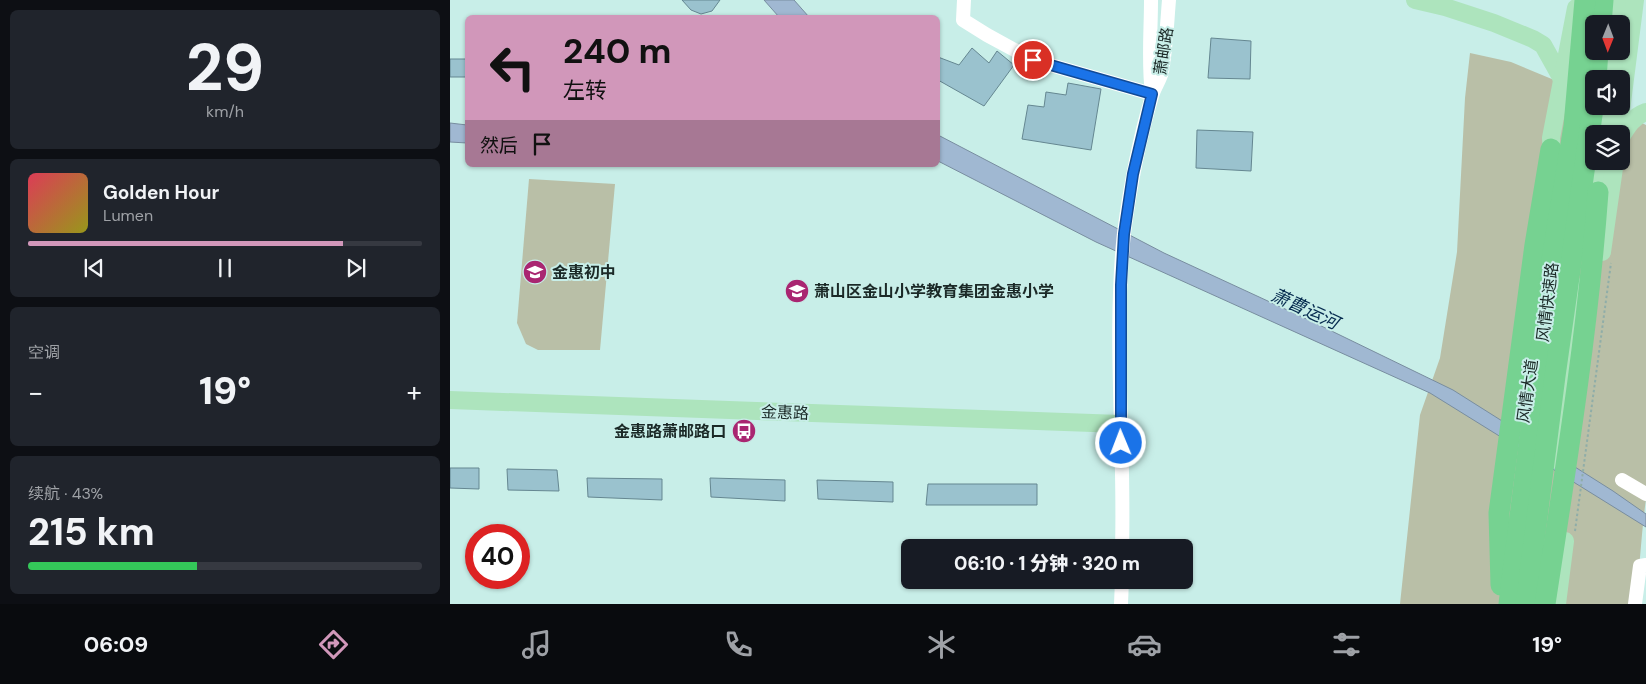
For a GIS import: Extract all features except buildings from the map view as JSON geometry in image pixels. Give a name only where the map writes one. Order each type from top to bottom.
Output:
[{"type":"highway","name":"风情快速路","points":[[1509,604],[1553,253],[1574,126],[1585,0]]},
{"type":"highway","points":[[1602,15],[1603,0]]},
{"type":"highway","name":"风情快速路","points":[[1526,604],[1555,376],[1592,115]]},
{"type":"highway","points":[[1501,604],[1499,513],[1520,397],[1535,245],[1551,149]]},
{"type":"highway","points":[[1545,604],[1567,422],[1593,260],[1598,192]]},
{"type":"main road","points":[[1415,0],[1445,7],[1494,23],[1533,39],[1543,45],[1562,79]]},
{"type":"main road","points":[[1551,149],[1551,138],[1578,0]]},
{"type":"main road","points":[[1616,15],[1618,0]]},
{"type":"main road","points":[[1619,125],[1635,0]]},
{"type":"main road","points":[[1629,125],[1636,116],[1646,112]]},
{"type":"main road","points":[[1598,192],[1600,170]]},
{"type":"main road","points":[[1557,604],[1573,511],[1576,447],[1614,170]]},
{"type":"main road","name":"风情大道","points":[[1501,604],[1510,512],[1518,462],[1520,397]]},
{"type":"main road","name":"金惠路","points":[[450,400],[1120,424]]},
{"type":"main road","points":[[1537,604],[1554,482],[1567,422]]},
{"type":"street","points":[[964,0],[963,20],[1033,60],[1152,94],[1149,69],[1151,0]]},
{"type":"street","name":"萧邮路","points":[[1122,539],[1120,424],[1124,234],[1133,174],[1152,94],[1162,74],[1167,31],[1168,0]]},
{"type":"street","points":[[1622,480],[1646,494]]},
{"type":"street","points":[[1635,604],[1643,565]]},
{"type":"street","points":[[1121,604],[1122,589]]},
{"type":"path","points":[[1573,511],[1584,464]]},
{"type":"green space","points":[[1470,53],[1511,62],[1585,95],[1585,115],[1626,115],[1646,125],[1646,499],[1635,604],[1400,604],[1420,415],[1440,358],[1457,252],[1465,98]]},
{"type":"green space","points":[[529,179],[615,184],[600,350],[538,350],[526,344],[517,323]]},
{"type":"water","points":[[764,0],[794,0],[807,15],[777,15]]},
{"type":"water","points":[[450,123],[465,125],[465,143],[450,142]]},
{"type":"water","points":[[940,136],[1164,253],[1311,321],[1453,390],[1613,491],[1646,514],[1646,527],[1430,393],[1096,242],[940,162]]},
{"type":"place","name":"金惠初中","points":[[535,272]]},
{"type":"place","name":"萧山区金山小学教育集团金惠小学","points":[[797,291]]},
{"type":"place","name":"金惠路萧邮路口","points":[[744,431]]},
{"type":"route","points":[[1033,60],[1152,94],[1133,174],[1124,234],[1121,285],[1121,443]]},
{"type":"water label","name":"萧曹运河","points":[[1305,309]]}]
